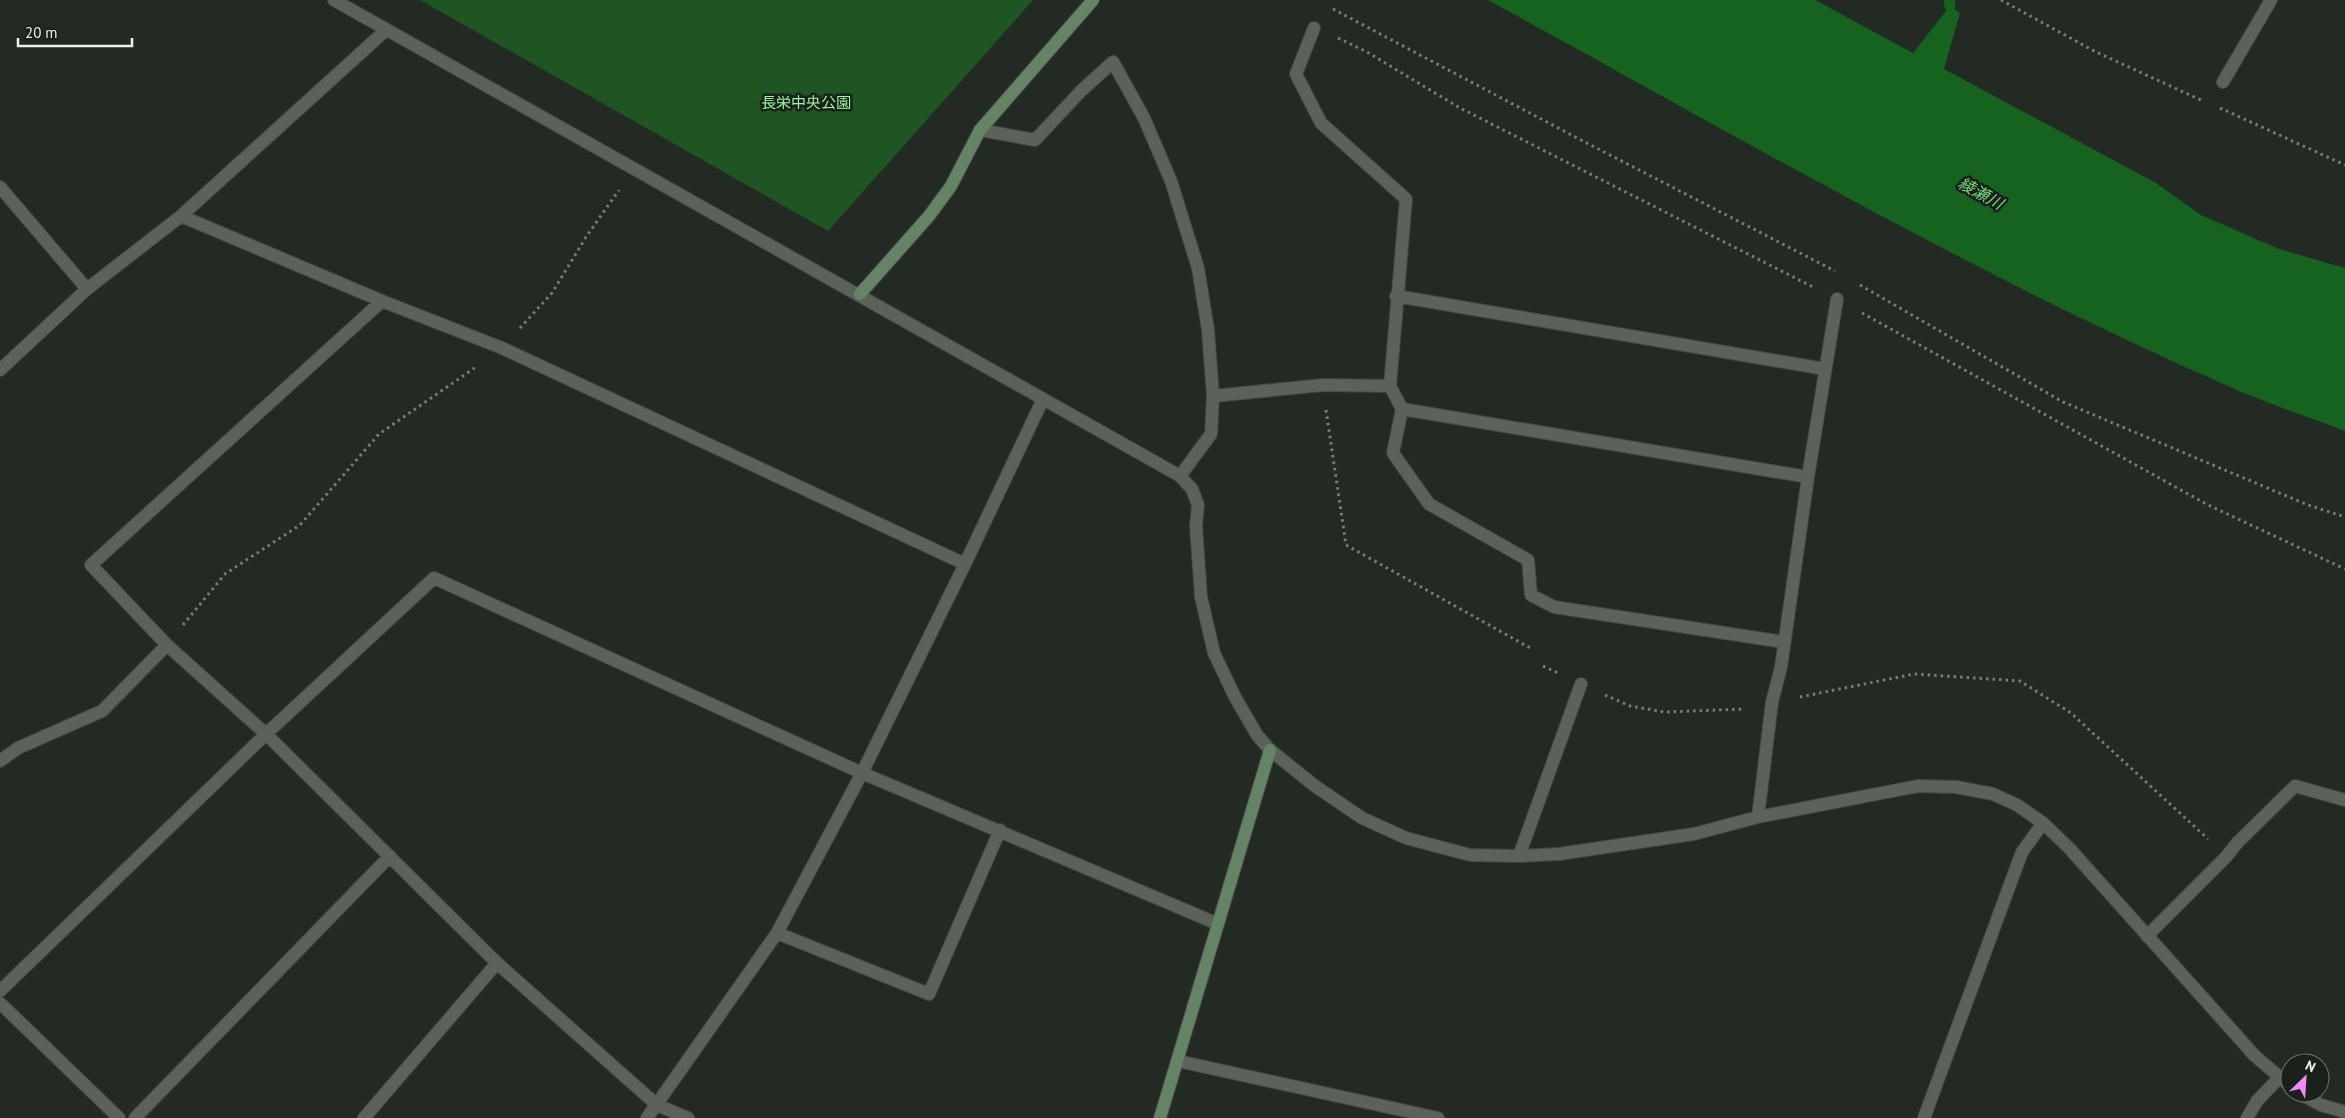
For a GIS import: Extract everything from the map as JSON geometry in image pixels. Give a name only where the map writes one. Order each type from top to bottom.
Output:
[{"type":"street","points":[[334,0],[860,294],[1180,476],[1192,489],[1198,505],[1196,526],[1201,598],[1214,653],[1235,697],[1257,735],[1270,750],[1315,786],[1362,818],[1406,838],[1470,855],[1519,856],[1559,854],[1694,834],[1758,817],[1918,786],[1956,787],[1993,794],[2017,806],[2043,823],[2069,848],[2255,1056],[2279,1078],[2257,1101],[2247,1118]]},
{"type":"street","points":[[860,294],[929,216],[950,186],[980,130],[1093,0]]},
{"type":"street","points":[[2223,82],[2271,0]]},
{"type":"street","points":[[1314,28],[1296,74],[1321,123],[1406,199],[1396,296],[1390,386],[1402,409],[1393,452],[1429,504],[1528,560],[1531,595],[1554,607],[1784,642]]},
{"type":"street","points":[[0,370],[87,289],[181,216],[386,30]]},
{"type":"street","points":[[980,130],[1035,140],[1082,90],[1113,62],[1144,118],[1172,181],[1195,259],[1208,330],[1213,396],[1211,434],[1180,476]]},
{"type":"street","points":[[0,187],[87,289]]},
{"type":"street","points":[[181,216],[382,301],[502,348],[965,564]]},
{"type":"street","points":[[1396,296],[1825,369]]},
{"type":"street","points":[[1758,817],[1772,702],[1784,642],[1837,299]]},
{"type":"street","points":[[382,301],[91,565],[167,645],[266,734],[497,963],[656,1105],[688,1118]]},
{"type":"street","points":[[1213,396],[1322,385],[1390,386]]},
{"type":"street","points":[[647,1118],[777,933],[862,773],[965,564],[1043,399]]},
{"type":"street","points":[[1402,409],[1808,477]]},
{"type":"street","points":[[0,991],[266,734],[434,578],[862,773],[1218,924]]},
{"type":"street","points":[[0,761],[18,748],[102,711],[167,645]]},
{"type":"street","points":[[1519,856],[1581,684]]},
{"type":"street","points":[[1160,1118],[1270,750]]},
{"type":"street","points":[[2147,936],[2295,786],[2345,800]]},
{"type":"street","points":[[1924,1118],[2022,852],[2043,823]]},
{"type":"street","points":[[777,933],[929,994],[1000,830]]},
{"type":"street","points":[[136,1118],[390,856]]},
{"type":"street","points":[[364,1118],[497,963]]},
{"type":"street","points":[[0,1003],[119,1118]]},
{"type":"street","points":[[1178,1061],[1438,1118]]},
{"type":"street","points":[[2317,1103],[2345,1112]]},
{"type":"path","points":[[2001,0],[2096,52],[2345,165]]},
{"type":"path","points":[[1324,4],[1578,139],[1838,273]]},
{"type":"path","points":[[167,645],[225,574],[300,526],[379,434],[502,348],[552,293],[586,237],[635,168]]},
{"type":"path","points":[[1856,283],[2064,402],[2308,505],[2345,517]]},
{"type":"path","points":[[1322,385],[1346,545],[1532,649]]},
{"type":"path","points":[[1543,666],[1630,706],[1664,712],[1751,708],[1772,702],[1914,674],[2020,681],[2070,713],[2226,857]]},
{"type":"green space","name":"長栄中央公園","points":[[420,0],[1033,0],[828,231]]},
{"type":"water","name":"綾瀬川","points":[[1488,0],[1815,0],[1913,53],[1950,6],[1960,13],[1944,69],[2156,183],[2201,215],[2279,249],[2345,268],[2345,431],[2228,386],[2039,298],[1854,201]]},
{"type":"waterway","points":[[1949,0],[1950,6]]}]
